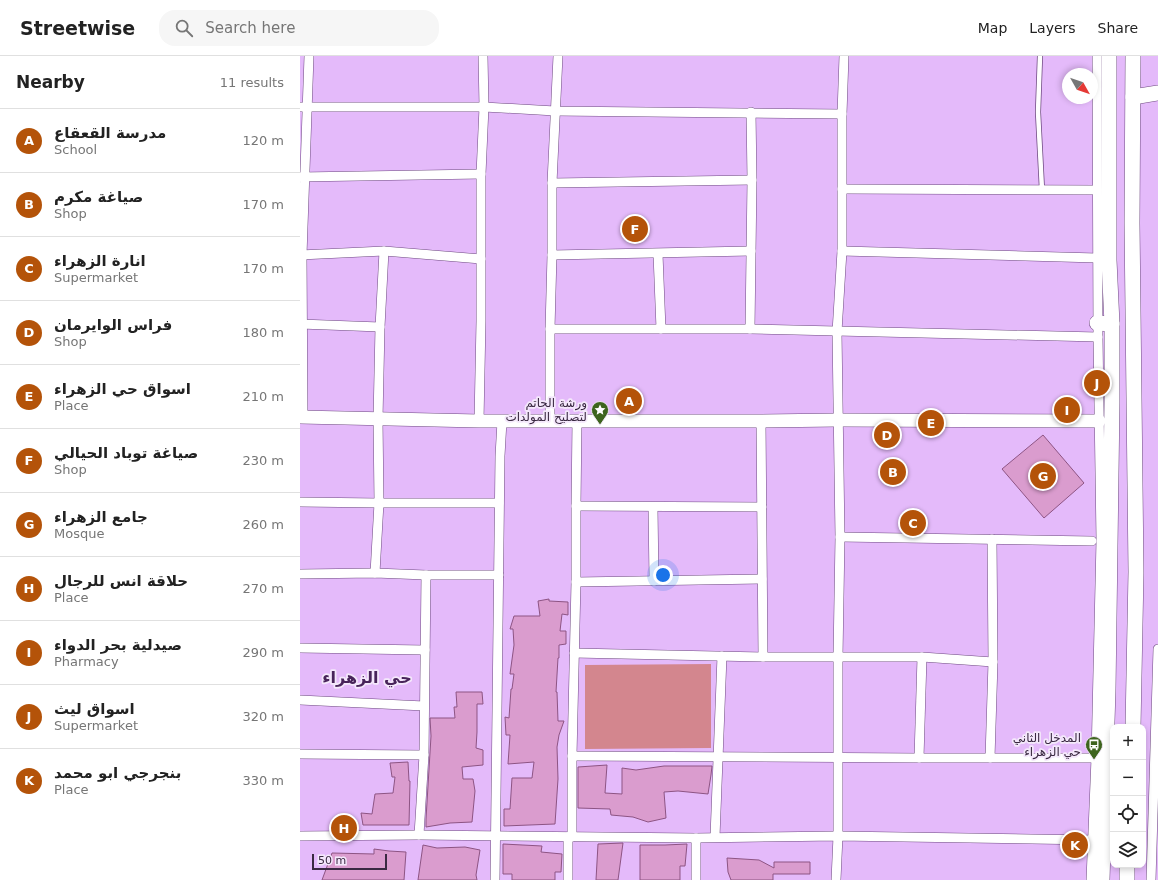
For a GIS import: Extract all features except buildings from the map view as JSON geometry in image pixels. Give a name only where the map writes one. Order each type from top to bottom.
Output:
[{"type":"main road","points":[[1102,880],[1107,722],[1103,692],[1112,402],[1102,328],[1109,260],[1109,56]]},
{"type":"main road","points":[[1107,722],[1133,724],[1136,572],[1132,223],[1133,56]]},
{"type":"main road","points":[[1133,97],[1158,93]]},
{"type":"main road","points":[[1127,868],[1127,880]]},
{"type":"street","points":[[309,56],[304,107],[302,178],[302,417],[479,421],[1099,421]]},
{"type":"street","points":[[479,421],[481,174],[484,107],[483,56]]},
{"type":"street","points":[[550,421],[552,183],[558,56]]},
{"type":"street","points":[[836,880],[838,836],[840,537],[837,332],[842,251],[842,114],[844,56]]},
{"type":"street","points":[[1090,880],[1096,758],[1103,692],[1099,421],[1102,328],[1097,258],[1097,56]]},
{"type":"street","points":[[304,107],[484,107],[555,111],[842,114]]},
{"type":"street","points":[[750,329],[752,180],[751,112]]},
{"type":"street","points":[[302,178],[481,174]]},
{"type":"street","points":[[552,183],[752,180]]},
{"type":"street","points":[[842,189],[1097,190]]},
{"type":"street","points":[[301,255],[384,251],[481,259]]},
{"type":"street","points":[[375,573],[379,503],[378,419],[380,327],[384,251]]},
{"type":"street","points":[[552,255],[751,251]]},
{"type":"street","points":[[842,251],[1097,258]]},
{"type":"street","points":[[658,254],[661,329]]},
{"type":"street","points":[[301,324],[380,327]]},
{"type":"street","points":[[550,329],[750,329],[837,332],[1102,328]]},
{"type":"street","points":[[495,880],[499,503],[502,420]]},
{"type":"street","points":[[568,880],[576,582],[577,421]]},
{"type":"street","points":[[761,421],[763,657]]},
{"type":"street","points":[[300,502],[499,503]]},
{"type":"street","points":[[576,506],[762,507]]},
{"type":"street","points":[[653,506],[654,581]]},
{"type":"street","points":[[840,537],[1092,541]]},
{"type":"street","points":[[990,758],[993,662],[992,539]]},
{"type":"street","points":[[300,574],[375,573],[498,575]]},
{"type":"street","points":[[419,835],[424,755],[426,575]]},
{"type":"street","points":[[576,582],[762,579]]},
{"type":"street","points":[[300,648],[425,650]]},
{"type":"street","points":[[1151,880],[1156,805],[1158,649]]},
{"type":"street","points":[[574,653],[763,657],[922,657],[993,662]]},
{"type":"street","points":[[715,837],[722,656]]},
{"type":"street","points":[[919,758],[922,657]]},
{"type":"street","points":[[300,700],[424,706]]},
{"type":"street","points":[[300,754],[424,755]]},
{"type":"street","points":[[572,756],[1096,758]]},
{"type":"street","points":[[300,836],[419,835],[696,838],[838,836],[1092,840]]},
{"type":"street","points":[[696,838],[696,880]]},
{"type":"lane","points":[[1040,56],[1038,112],[1042,190]]},
{"type":"shaded area","points":[[711,664],[711,748],[585,749],[585,665]]},
{"type":"place","name":"صياغة توباد الحيالي","points":[[635,229]]},
{"type":"place","name":"اسواق ليث","points":[[1097,383]]},
{"type":"place","name":"مدرسة القعقاع","points":[[629,401]]},
{"type":"place","name":"صيدلية بحر الدواء","points":[[1067,410]]},
{"type":"place","name":"اسواق حي الزهراء","points":[[931,423]]},
{"type":"place","name":"ورشة الحاتم لتصليح المولدات","points":[[600,425]]},
{"type":"place","name":"فراس الوايرمان","points":[[887,435]]},
{"type":"place","name":"صياغة مكرم","points":[[893,472]]},
{"type":"place","name":"جامع الزهراء","points":[[1043,476]]},
{"type":"place","name":"انارة الزهراء","points":[[913,523]]},
{"type":"place","name":"المدخل الثاني حي الزهراء","points":[[1094,760]]},
{"type":"place","name":"حلاقة انس للرجال","points":[[344,828]]},
{"type":"place","name":"بنجرجي ابو محمد","points":[[1075,845]]},
{"type":"district","name":"حي الزهراء","points":[[367,677]]}]
